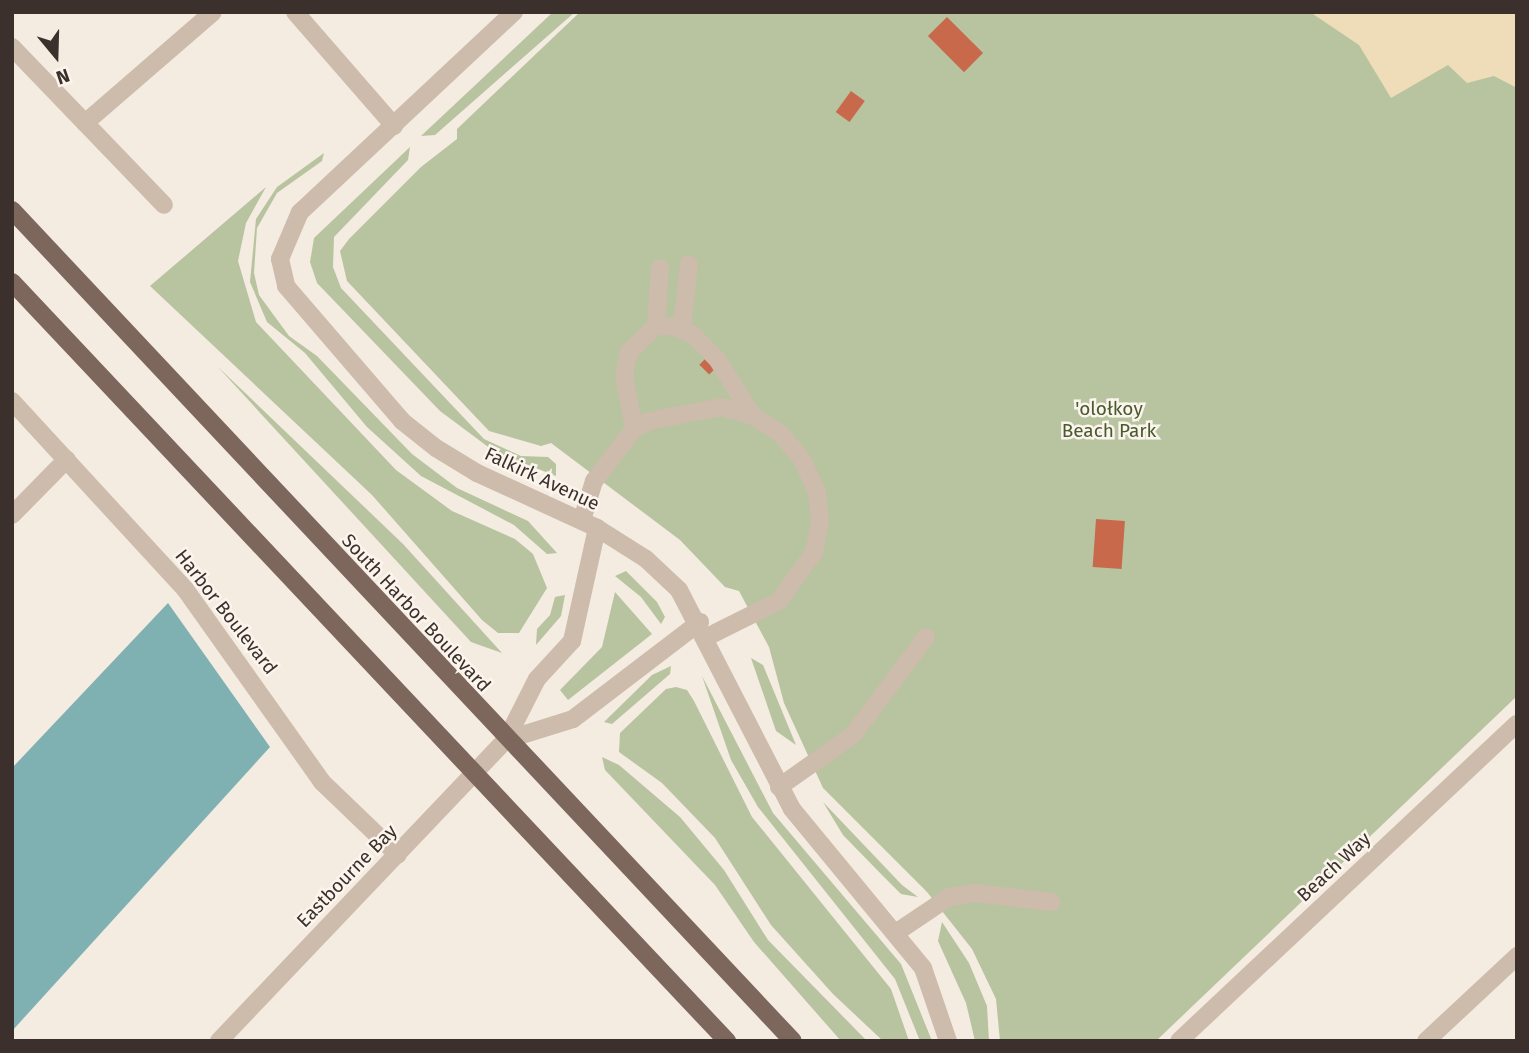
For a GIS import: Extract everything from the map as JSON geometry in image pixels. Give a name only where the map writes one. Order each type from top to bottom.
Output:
[{"type":"main road","name":"South Harbor Boulevard","points":[[12,210],[506,740],[793,1041]]},
{"type":"main road","points":[[12,282],[470,772],[727,1041]]},
{"type":"street","points":[[85,123],[213,12]]},
{"type":"street","points":[[295,12],[394,126]]},
{"type":"street","name":"Falkirk Avenue","points":[[514,12],[300,212],[280,259],[286,286],[301,310],[410,428],[477,473],[589,524],[662,575],[703,630],[779,787],[827,855],[897,932],[923,968],[948,1041]]},
{"type":"street","points":[[12,47],[164,205]]},
{"type":"street","points":[[682,329],[689,264]]},
{"type":"street","points":[[656,326],[660,268]]},
{"type":"street","points":[[634,429],[626,363],[640,337],[656,326],[682,329],[717,359],[753,416]]},
{"type":"street","name":"Harbor Boulevard","points":[[12,401],[67,459],[227,641],[323,782],[398,855]]},
{"type":"street","points":[[589,524],[594,481],[634,429],[681,411],[722,407],[753,416],[782,435],[803,461],[817,493],[820,522],[803,574],[779,601],[703,630]]},
{"type":"street","points":[[12,515],[67,459]]},
{"type":"street","name":"Eastbourne Bay","points":[[219,1041],[398,855],[470,772],[506,740],[537,679],[572,640],[589,524]]},
{"type":"street","name":"Eastbourne Bay","points":[[506,740],[573,719],[703,630]]},
{"type":"street","points":[[779,787],[853,736],[926,637]]},
{"type":"street","name":"Beach Way","points":[[1179,1041],[1517,724]]},
{"type":"street","points":[[897,932],[949,897],[975,893],[1052,902]]},
{"type":"street","points":[[1426,1041],[1517,956]]},
{"type":"green space","points":[[553,12],[575,12],[435,135],[421,136]]},
{"type":"green space","name":"'olołkoy Beach Park","points":[[580,12],[1517,12],[1517,696],[1156,1041],[1000,1041],[996,999],[972,949],[927,892],[823,788],[784,703],[769,647],[739,591],[725,587],[680,540],[551,443],[541,446],[489,431],[347,281],[340,251],[349,239],[421,167],[457,139],[457,129]]},
{"type":"green space","points":[[410,147],[408,160],[334,237],[333,267],[341,288],[484,439],[521,456],[548,457],[556,464],[556,476],[495,452],[440,411],[317,283],[310,262],[314,238]]},
{"type":"green space","points":[[324,153],[322,161],[277,193],[257,228],[254,273],[259,295],[289,336],[317,356],[412,454],[457,488],[528,521],[557,553],[547,554],[514,525],[421,476],[367,427],[305,353],[267,322],[250,282],[256,219],[277,187]]},
{"type":"green space","points":[[266,187],[246,223],[238,261],[256,322],[396,470],[452,511],[515,539],[533,554],[547,588],[519,633],[498,633],[482,620],[372,495],[150,286]]},
{"type":"green space","points":[[218,367],[403,544],[502,653],[471,642]]},
{"type":"green space","points":[[626,571],[657,602],[665,617],[661,624],[641,597],[615,576]]},
{"type":"green space","points":[[615,592],[652,634],[568,700],[560,690],[602,647]]},
{"type":"green space","points":[[565,595],[561,616],[536,645],[537,629],[550,615],[555,597]]},
{"type":"green space","points":[[751,658],[763,665],[796,745],[776,731]]},
{"type":"green space","points":[[671,666],[670,674],[612,724],[604,722],[652,675]]},
{"type":"green space","points":[[702,676],[773,813],[901,964],[932,1041],[920,1041],[895,979],[758,807],[731,760]]},
{"type":"green space","points":[[676,687],[687,690],[694,701],[752,817],[891,989],[909,1041],[883,1041],[833,994],[771,925],[715,838],[662,783],[619,752],[620,733],[666,689]]},
{"type":"green space","points":[[602,757],[619,765],[680,817],[724,870],[768,940],[867,1041],[841,1041],[754,942],[715,885],[605,770]]},
{"type":"green space","points":[[823,802],[902,885],[918,897],[901,894],[882,875],[843,835]]},
{"type":"green space","points":[[942,922],[969,963],[987,1006],[989,1041],[975,1041],[966,1003],[938,941]]},
{"type":"sand","points":[[1310,12],[1517,12],[1517,88],[1494,76],[1467,83],[1448,65],[1391,98],[1359,45]]},
{"type":"water","points":[[168,603],[270,747],[12,1031],[12,768]]},
{"type":"building","points":[[947,17],[983,53],[964,72],[928,36]]},
{"type":"building","points":[[851,91],[865,101],[849,122],[836,112]]},
{"type":"building","points":[[705,359],[715,369],[709,375],[699,365]]},
{"type":"building","points":[[1096,519],[1125,521],[1122,569],[1093,567]]}]
